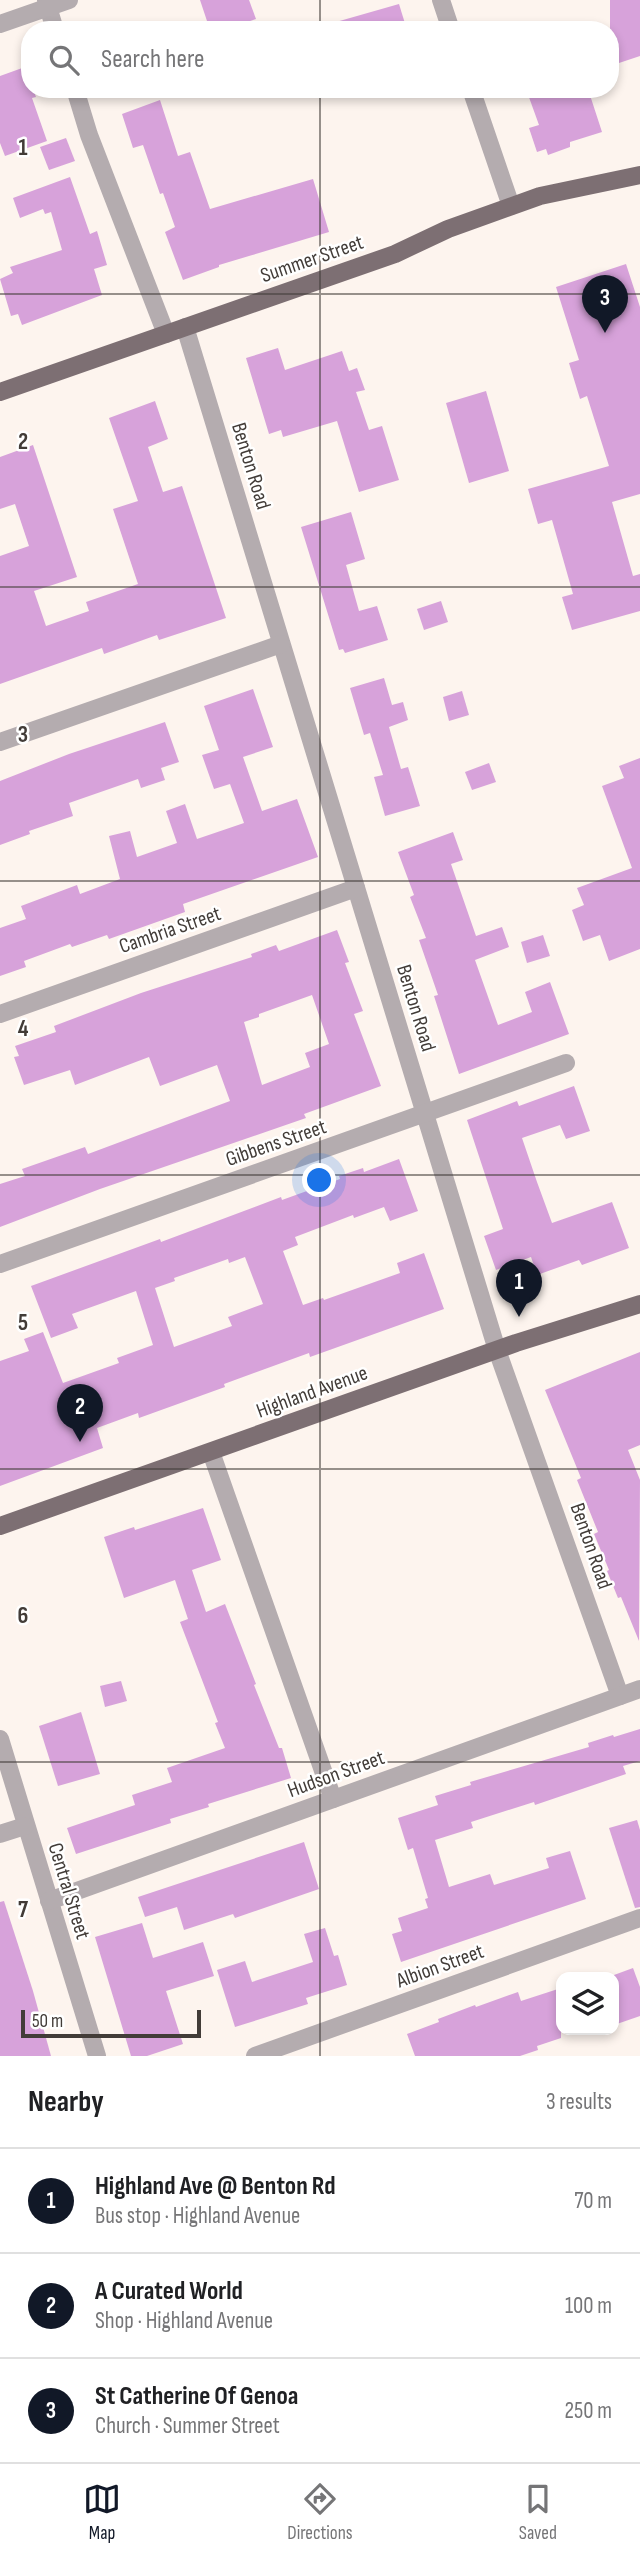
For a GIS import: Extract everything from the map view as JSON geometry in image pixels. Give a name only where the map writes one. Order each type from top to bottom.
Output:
[{"type":"main road","name":"Summer Street","points":[[0,392],[395,254],[448,229],[511,206],[562,191],[640,175]]},
{"type":"main road","name":"Highland Avenue","points":[[0,1526],[497,1350],[640,1304]]},
{"type":"street","points":[[0,24],[47,4],[69,0]]},
{"type":"street","points":[[441,0],[448,21]]},
{"type":"street","points":[[47,4],[52,21]]},
{"type":"street","points":[[78,98],[89,135],[166,334]]},
{"type":"street","points":[[474,98],[511,206]]},
{"type":"street","name":"Benton Road","points":[[185,327],[497,1350],[620,1696]]},
{"type":"street","points":[[0,742],[281,643]]},
{"type":"street","name":"Cambria Street","points":[[0,1014],[356,888]]},
{"type":"street","name":"Gibbens Street","points":[[0,1264],[566,1063]]},
{"type":"street","points":[[211,1452],[333,1799]]},
{"type":"street","name":"Hudson Street","points":[[48,1902],[640,1689]]},
{"type":"street","name":"Central Street","points":[[0,1739],[97,2056]]},
{"type":"street","points":[[0,1834],[25,1826]]},
{"type":"street","name":"Albion Street","points":[[255,2056],[640,1918]]},
{"type":"building","points":[[200,0],[249,0],[256,19],[250,21],[207,21]]},
{"type":"building","points":[[610,0],[640,0],[640,56],[619,63],[619,21],[610,21]]},
{"type":"building","points":[[399,4],[404,21],[340,21]]},
{"type":"building","points":[[21,68],[21,98],[32,98],[47,141],[5,156],[0,143],[0,76]]},
{"type":"building","points":[[529,98],[591,98],[602,132],[570,142],[570,147],[548,155],[546,149],[537,152],[529,128],[539,125]]},
{"type":"building","points":[[160,100],[178,156],[190,152],[210,209],[313,179],[329,232],[219,265],[183,280],[165,232],[175,227],[163,193],[160,194],[143,145],[133,148],[122,114]]},
{"type":"building","points":[[66,138],[75,161],[49,170],[40,147]]},
{"type":"building","points":[[70,177],[90,234],[97,231],[107,265],[94,269],[102,295],[22,325],[18,314],[11,316],[0,279],[13,273],[10,267],[62,250],[51,212],[45,214],[43,209],[20,218],[13,198]]},
{"type":"building","points":[[626,264],[640,307],[640,494],[612,502],[633,576],[640,574],[640,611],[572,630],[562,597],[573,594],[552,520],[538,524],[528,489],[609,466],[587,396],[580,399],[569,363],[579,360],[556,287]]},
{"type":"building","points":[[278,348],[285,370],[342,351],[349,371],[357,368],[365,390],[356,392],[369,430],[382,426],[399,480],[359,492],[337,421],[283,437],[281,430],[269,434],[246,358]]},
{"type":"building","points":[[486,391],[509,471],[469,483],[446,403]]},
{"type":"building","points":[[155,401],[168,439],[148,447],[163,492],[182,486],[226,618],[159,640],[157,635],[104,654],[102,648],[0,684],[0,556],[29,546],[15,504],[0,509],[0,457],[33,445],[77,577],[34,591],[46,626],[89,611],[86,602],[138,584],[113,509],[138,501],[109,418]]},
{"type":"building","points":[[351,512],[365,559],[346,565],[359,611],[377,606],[388,640],[345,653],[343,649],[339,650],[301,527]]},
{"type":"building","points":[[441,601],[448,622],[424,630],[417,609]]},
{"type":"building","points":[[384,678],[392,705],[403,702],[408,720],[389,727],[401,769],[408,767],[420,806],[385,816],[374,777],[383,775],[370,733],[364,735],[350,688]]},
{"type":"building","points":[[253,689],[273,747],[243,757],[262,811],[297,799],[318,857],[183,904],[185,912],[109,939],[107,935],[72,947],[70,944],[24,961],[26,967],[0,976],[0,928],[26,919],[21,906],[77,885],[80,894],[120,879],[109,836],[130,831],[137,857],[177,843],[166,811],[185,804],[197,839],[244,823],[230,784],[214,789],[202,755],[219,750],[204,706]]},
{"type":"building","points":[[462,691],[469,715],[449,721],[443,697]]},
{"type":"building","points":[[165,722],[179,762],[161,768],[165,780],[141,788],[138,779],[69,803],[73,816],[29,831],[30,834],[0,845],[0,781],[69,754]]},
{"type":"building","points":[[640,758],[640,949],[609,961],[600,935],[583,941],[572,910],[584,905],[577,888],[632,868],[602,786],[624,778],[619,766]]},
{"type":"building","points":[[489,763],[496,782],[472,790],[465,772]]},
{"type":"building","points":[[453,832],[463,860],[451,864],[476,936],[502,927],[509,947],[475,960],[498,1025],[532,1012],[525,992],[550,982],[569,1034],[459,1074],[434,996],[438,995],[419,940],[426,938],[410,897],[414,895],[398,852]]},
{"type":"building","points":[[337,930],[349,962],[345,963],[363,1011],[354,1014],[381,1086],[304,1114],[306,1118],[100,1189],[0,1227],[0,1184],[25,1176],[22,1169],[85,1147],[88,1154],[230,1101],[217,1065],[160,1086],[149,1057],[75,1085],[70,1070],[24,1085],[14,1057],[19,1056],[15,1046],[56,1032],[54,1026],[141,993],[252,957],[251,954],[276,945],[279,951]],"holes":[[[312,995],[329,1044],[305,1053],[310,1067],[262,1085],[244,1022]]]},
{"type":"building","points":[[543,935],[550,956],[527,963],[521,942]]},
{"type":"building","points":[[574,1086],[590,1131],[566,1139],[560,1125],[522,1138],[552,1223],[612,1202],[629,1248],[582,1265],[579,1260],[537,1275],[531,1257],[496,1270],[484,1236],[503,1229],[467,1120],[517,1101],[519,1106]]},
{"type":"building","points":[[399,1159],[418,1211],[390,1221],[384,1207],[354,1218],[353,1215],[295,1237],[298,1245],[283,1251],[303,1305],[400,1273],[397,1263],[424,1253],[444,1309],[310,1357],[309,1353],[139,1418],[138,1413],[97,1428],[103,1448],[0,1486],[0,1361],[29,1351],[24,1339],[43,1332],[63,1383],[119,1363],[117,1358],[153,1345],[136,1291],[72,1314],[78,1328],[51,1338],[31,1286],[160,1239],[161,1242],[281,1197],[282,1200],[340,1179],[339,1176],[363,1168],[364,1172]],"holes":[[[245,1257],[263,1304],[228,1317],[232,1326],[174,1347],[155,1288],[175,1281],[174,1278],[228,1259],[229,1263]]]},
{"type":"building","points":[[640,1352],[640,1445],[628,1450],[640,1480],[639,1641],[607,1571],[609,1570],[594,1534],[598,1532],[577,1480],[581,1478],[545,1390]]},
{"type":"building","points":[[203,1508],[221,1560],[192,1570],[206,1612],[225,1604],[256,1684],[254,1685],[279,1748],[282,1748],[291,1778],[208,1804],[209,1807],[170,1819],[171,1823],[76,1854],[67,1828],[135,1805],[132,1795],[172,1782],[167,1768],[225,1748],[215,1723],[218,1722],[180,1622],[188,1619],[175,1580],[124,1598],[104,1537]]},
{"type":"building","points":[[121,1681],[127,1701],[105,1707],[100,1686]]},
{"type":"building","points":[[81,1712],[100,1774],[58,1786],[39,1726]]},
{"type":"building","points":[[640,1729],[640,1761],[623,1766],[626,1774],[535,1805],[534,1802],[471,1822],[473,1828],[435,1840],[449,1887],[490,1874],[494,1885],[549,1868],[546,1858],[570,1851],[586,1899],[401,1962],[392,1934],[402,1931],[398,1918],[428,1908],[425,1899],[428,1898],[413,1848],[408,1850],[398,1818],[438,1805],[435,1796],[471,1785],[470,1782],[589,1747],[588,1743],[613,1735],[614,1737]]},
{"type":"building","points":[[637,1820],[640,1830],[640,1907],[635,1908],[609,1828]]},
{"type":"building","points":[[304,1842],[319,1889],[235,1918],[233,1914],[184,1930],[177,1907],[145,1917],[138,1897]]},
{"type":"building","points":[[4,1901],[51,2056],[0,2056],[0,1902]]},
{"type":"building","points":[[142,1923],[153,1958],[203,1942],[214,1976],[166,1991],[183,2044],[147,2056],[131,2056],[95,1937]]},
{"type":"building","points":[[325,1928],[334,1956],[338,1955],[347,1985],[306,1998],[308,2004],[235,2027],[217,1970],[245,1961],[252,1982],[313,1962],[304,1934]]},
{"type":"building","points":[[633,1968],[640,1987],[640,2016],[619,2023],[619,1973]]},
{"type":"building","points":[[556,1990],[556,2035],[561,2035],[561,2038],[537,2046],[538,2050],[520,2056],[415,2056],[407,2034],[475,2005],[476,2007],[518,1992],[521,2001]]},
{"type":"place","name":"St Catherine Of Genoa","points":[[605,333]]},
{"type":"place","name":"Highland Ave @ Benton Rd","points":[[519,1317]]},
{"type":"place","name":"A Curated World","points":[[80,1442]]}]
